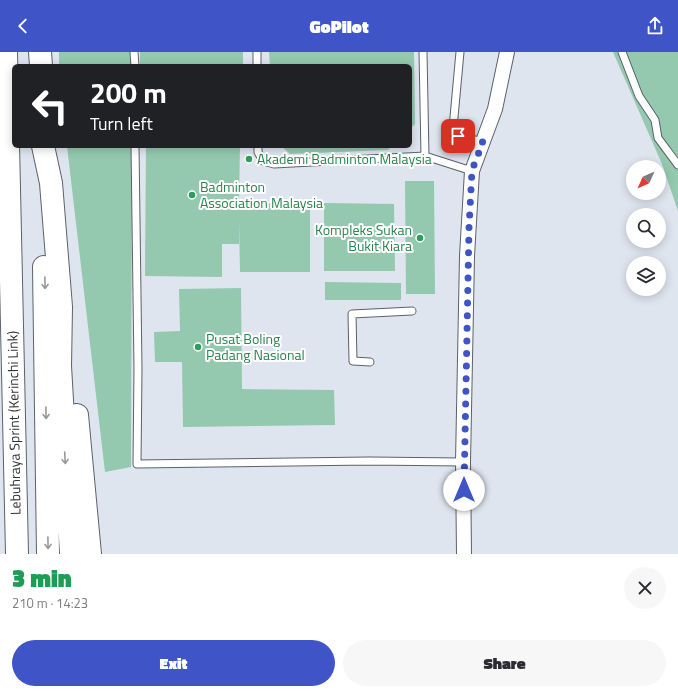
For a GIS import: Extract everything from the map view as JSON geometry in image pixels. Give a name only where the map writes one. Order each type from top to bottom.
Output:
[{"type":"highway","name":"Lebuhraya Sprint (Kerinchi Link)","points":[[6,52],[17,554]]},
{"type":"highway","points":[[40,52],[41,64]]},
{"type":"highway","points":[[43,148],[52,183],[61,307],[60,366],[71,554]]},
{"type":"highway","points":[[43,148],[48,554]]},
{"type":"highway","points":[[0,254],[8,172]]},
{"type":"highway","points":[[61,307],[71,352],[90,554]]},
{"type":"street","points":[[464,554],[463,462],[467,256],[472,170],[495,109],[507,52]]},
{"type":"lane","points":[[134,52],[134,64]]},
{"type":"lane","points":[[256,52],[257,64]]},
{"type":"lane","points":[[423,52],[425,156]]},
{"type":"lane","points":[[460,52],[453,128],[458,136],[483,142]]},
{"type":"lane","points":[[622,52],[640,96],[655,120],[658,138],[678,164]]},
{"type":"lane","points":[[135,148],[138,369],[137,464],[369,461],[463,462]]},
{"type":"lane","points":[[258,148],[258,152],[263,161],[274,164],[425,156],[472,170]]},
{"type":"lane","points":[[370,362],[353,360],[352,314],[412,311]]},
{"type":"green space","points":[[59,52],[132,52],[132,64],[59,64]]},
{"type":"green space","points":[[140,52],[243,52],[243,64],[140,64]]},
{"type":"green space","points":[[269,52],[414,52],[415,124],[412,127],[412,64],[270,64]]},
{"type":"green space","points":[[613,52],[678,52],[678,211],[666,176],[666,160],[660,160]]},
{"type":"green space","points":[[67,148],[132,148],[131,467],[105,472]]},
{"type":"green space","name":"Badminton Association Malaysia","points":[[146,148],[240,148],[239,203],[310,204],[310,272],[240,272],[239,221],[239,244],[222,244],[222,277],[145,276]]},
{"type":"green space","points":[[283,148],[390,148],[388,150],[290,154]]},
{"type":"green space","name":"Kompleks Sukan Bukit Kiara","points":[[405,181],[434,181],[435,294],[406,294]]},
{"type":"green space","points":[[324,203],[394,204],[395,271],[324,271]]},
{"type":"green space","name":"Pusat Boling Padang Nasional","points":[[325,282],[401,283],[401,300],[325,300]]},
{"type":"green space","name":"Pusat Boling Padang Nasional","points":[[241,288],[242,389],[334,390],[335,425],[183,427],[182,362],[155,362],[154,332],[180,331],[179,289]]},
{"type":"place","name":"Akademi Badminton Malaysia","points":[[249,159]]},
{"type":"place","name":"Badminton Association Malaysia","points":[[192,195]]},
{"type":"place","name":"Kompleks Sukan Bukit Kiara","points":[[420,238]]},
{"type":"place","name":"Pusat Boling Padang Nasional","points":[[198,347]]},
{"type":"route","points":[[458,136],[483,142],[472,170],[467,256],[463,462],[464,490]]}]
